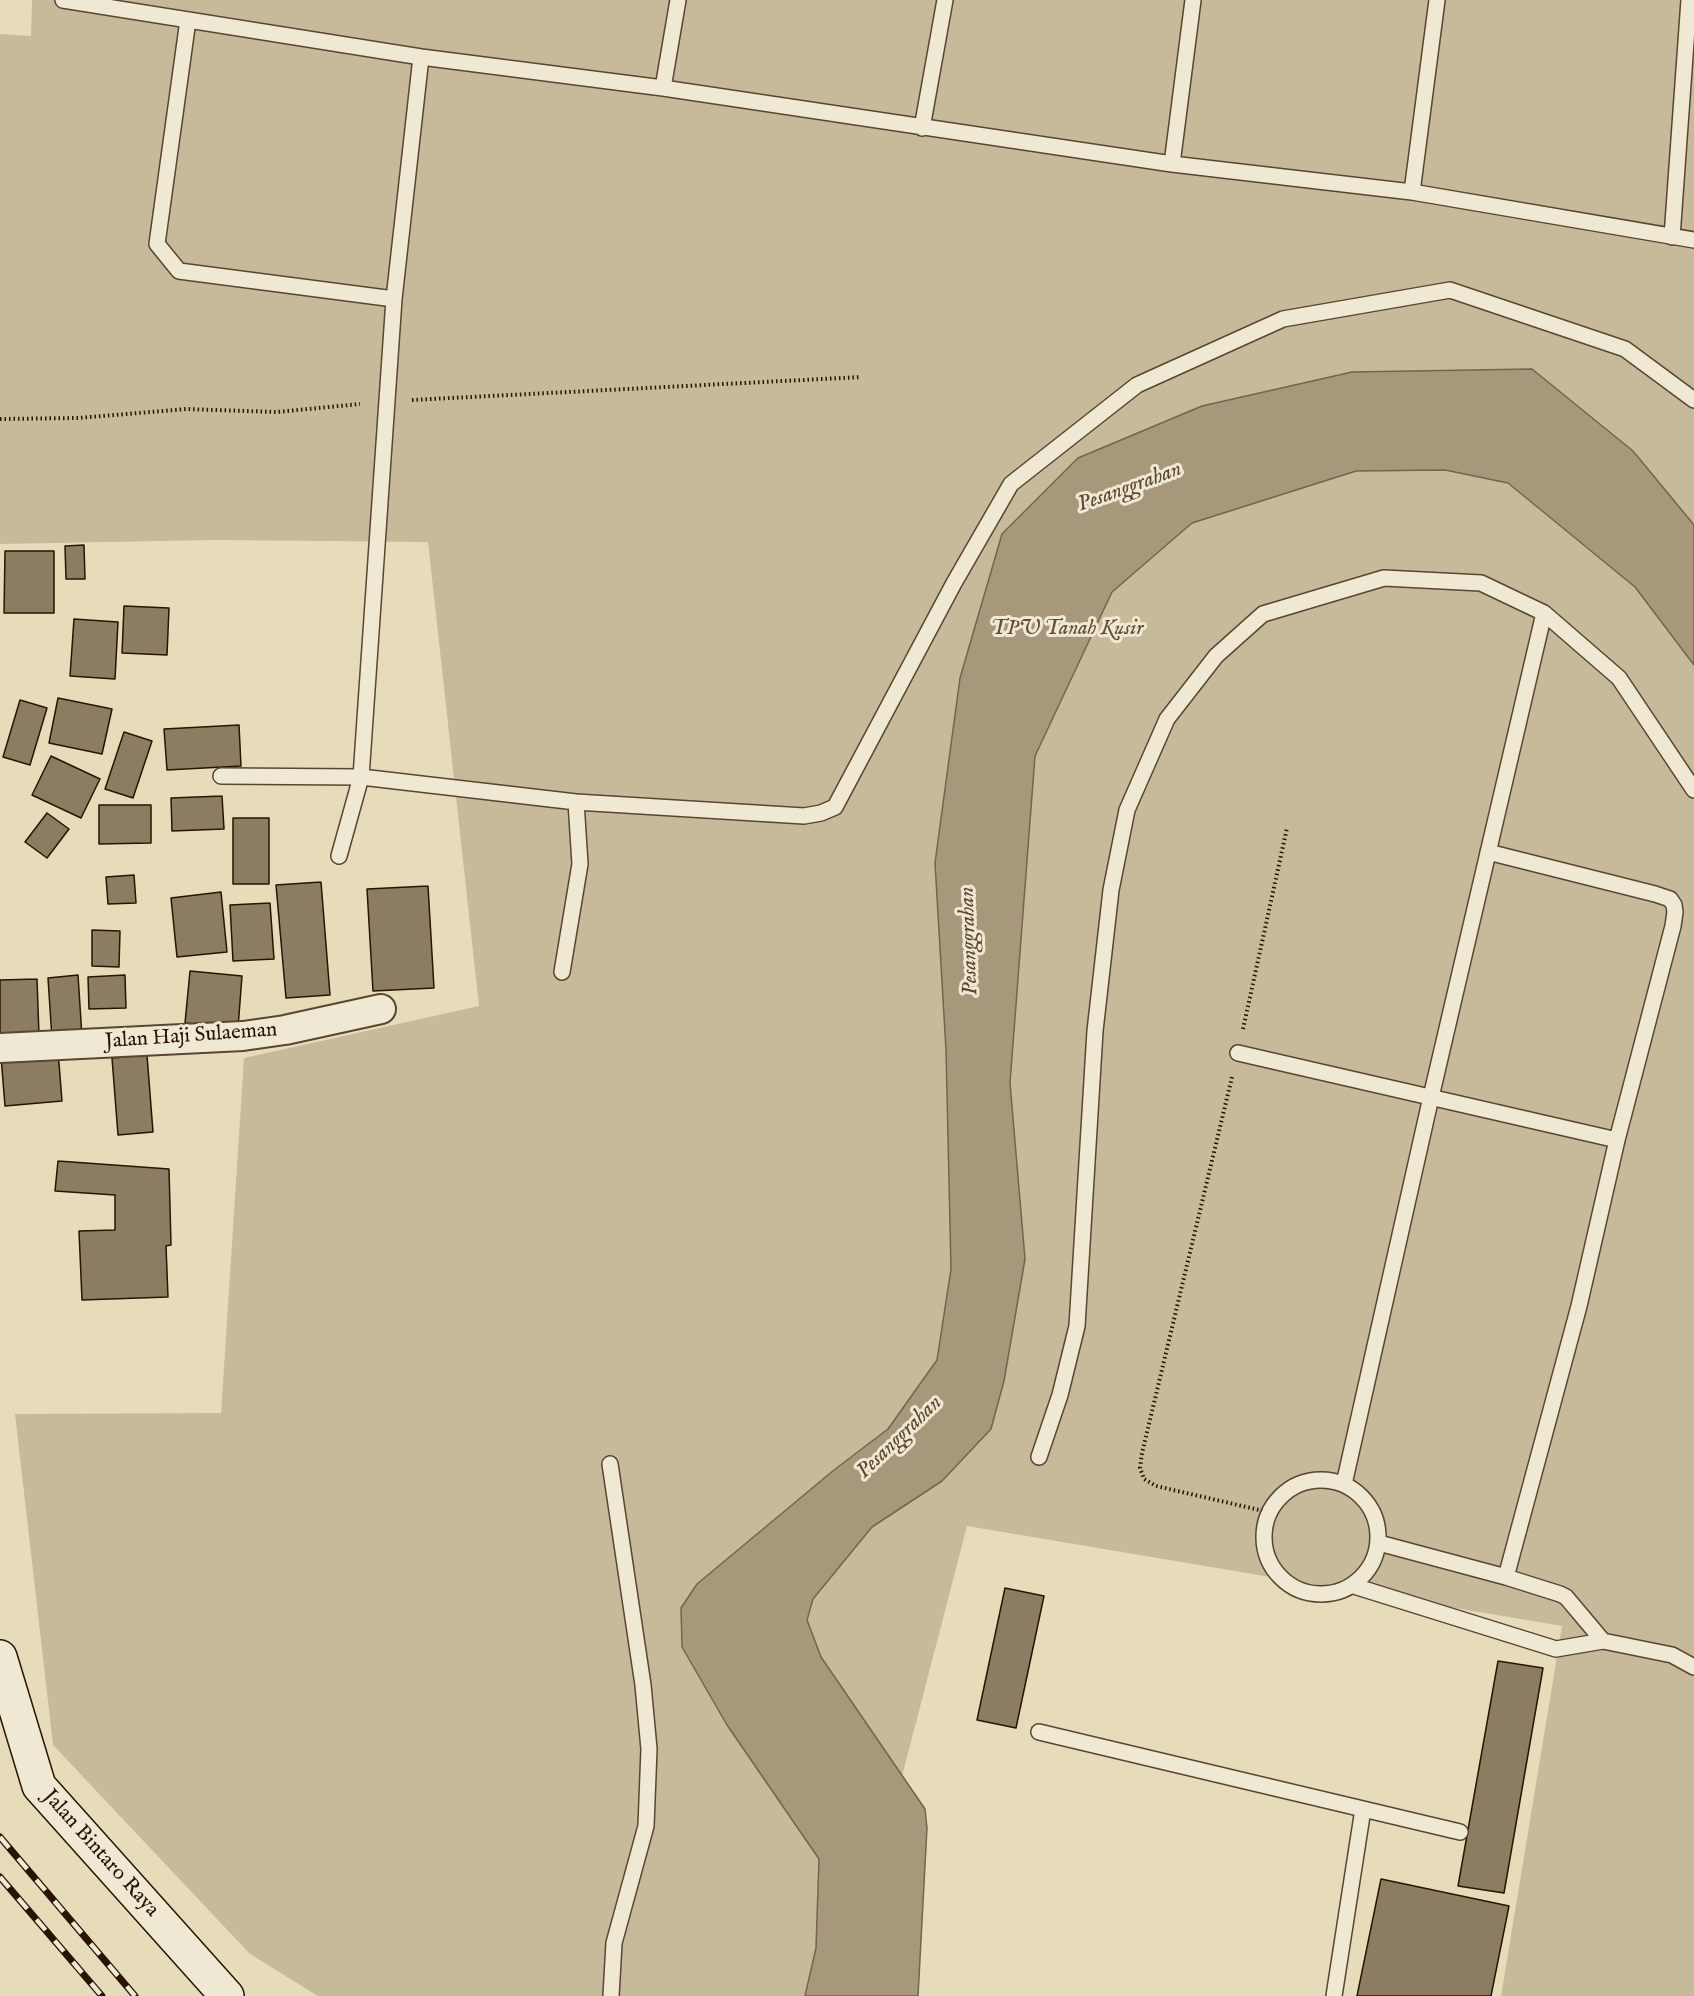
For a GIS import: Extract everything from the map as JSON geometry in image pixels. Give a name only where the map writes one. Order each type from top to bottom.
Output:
[{"type":"main road","name":"Jalan Bintaro Raya","points":[[0,1657],[39,1786],[227,1996]]},
{"type":"street","name":"Jalan Haji Sulaeman","points":[[0,1048],[243,1036],[285,1030],[381,1009]]},
{"type":"lane","points":[[63,0],[421,57],[663,88],[1172,165],[1412,192],[1694,240]]},
{"type":"lane","points":[[663,88],[678,0]]},
{"type":"lane","points":[[921,128],[945,0]]},
{"type":"lane","points":[[1172,165],[1193,0]]},
{"type":"lane","points":[[1412,192],[1437,0]]},
{"type":"lane","points":[[1672,237],[1689,0]]},
{"type":"lane","points":[[188,20],[157,244],[179,271],[394,299]]},
{"type":"lane","points":[[339,856],[361,777],[394,299],[421,57]]},
{"type":"lane","points":[[221,776],[361,777],[576,802],[804,816],[821,813],[835,807],[954,583],[1011,484],[1137,385],[1283,319],[1450,290],[1624,349],[1694,399]]},
{"type":"lane","points":[[1039,1457],[1060,1395],[1077,1326],[1095,1031],[1111,890],[1127,810],[1167,719],[1216,656],[1263,615],[1384,578],[1481,583],[1544,613],[1619,678],[1694,790]]},
{"type":"lane","points":[[1344,1484],[1431,1097],[1544,613]]},
{"type":"lane","points":[[562,972],[579,864],[576,802]]},
{"type":"lane","points":[[1488,852],[1655,894],[1670,899],[1674,905],[1673,926],[1617,1140],[1579,1306],[1506,1577]]},
{"type":"lane","points":[[1238,1053],[1617,1140]]},
{"type":"lane","points":[[610,1464],[643,1685],[649,1749],[646,1826],[614,1943],[611,1996]]},
{"type":"lane","points":[[1315,1479],[1344,1484],[1371,1508],[1379,1543],[1371,1567],[1354,1586],[1318,1596],[1283,1582],[1264,1549],[1268,1512],[1288,1490],[1315,1479]]},
{"type":"lane","points":[[1379,1543],[1506,1577],[1566,1597],[1603,1641]]},
{"type":"lane","points":[[1354,1586],[1556,1649],[1603,1641],[1672,1655],[1694,1667]]},
{"type":"lane","points":[[1039,1732],[1460,1832]]},
{"type":"lane","points":[[1334,1996],[1363,1809]]},
{"type":"path","points":[[0,419],[78,418],[186,409],[277,412],[387,401],[861,377]]},
{"type":"path","points":[[1268,1512],[1156,1486],[1144,1479],[1140,1468],[1238,1053],[1287,828]]},
{"type":"green space","name":"TPU Tanah Kusir","points":[[32,0],[1694,0],[1694,1996],[1501,1996],[1562,1626],[967,1526],[845,1996],[318,1996],[250,1954],[53,1745],[15,1414],[221,1413],[244,1058],[479,1006],[428,542],[215,540],[0,544],[0,34],[31,36]]},
{"type":"water","name":"Pesanggrahan","points":[[1532,369],[1633,451],[1694,525],[1694,665],[1635,587],[1508,483],[1445,470],[1356,471],[1192,523],[1112,592],[1035,756],[1010,1083],[1025,1259],[1004,1381],[991,1429],[942,1481],[872,1527],[813,1599],[807,1620],[821,1657],[925,1809],[927,1828],[918,1996],[805,1996],[816,1948],[819,1859],[727,1725],[682,1647],[681,1608],[697,1584],[834,1470],[888,1429],[937,1360],[951,1269],[946,1050],[935,863],[960,678],[1002,534],[1078,458],[1202,406],[1352,372]]},
{"type":"building","points":[[84,545],[85,579],[66,579],[65,546]]},
{"type":"building","points":[[5,551],[54,551],[54,613],[4,613]]},
{"type":"building","points":[[124,606],[169,608],[167,655],[122,653]]},
{"type":"building","points":[[74,619],[118,622],[115,679],[70,676]]},
{"type":"building","points":[[58,698],[112,709],[102,754],[49,743]]},
{"type":"building","points":[[20,700],[47,708],[30,765],[3,757]]},
{"type":"building","points":[[239,725],[241,766],[167,770],[164,729]]},
{"type":"building","points":[[124,732],[152,741],[133,798],[105,789]]},
{"type":"building","points":[[51,756],[100,779],[81,818],[32,795]]},
{"type":"building","points":[[222,796],[224,829],[172,831],[171,798]]},
{"type":"building","points":[[99,805],[151,805],[151,843],[99,844]]},
{"type":"building","points":[[47,813],[69,829],[47,858],[25,842]]},
{"type":"building","points":[[233,818],[269,818],[269,884],[233,884]]},
{"type":"building","points":[[134,875],[136,903],[108,904],[106,877]]},
{"type":"building","points":[[321,882],[330,995],[286,998],[276,885]]},
{"type":"building","points":[[428,886],[434,988],[373,991],[367,889]]},
{"type":"building","points":[[221,892],[227,952],[177,957],[171,898]]},
{"type":"building","points":[[270,903],[274,959],[233,961],[230,905]]},
{"type":"building","points":[[92,930],[120,931],[119,967],[92,966]]},
{"type":"building","points":[[190,971],[242,976],[238,1028],[185,1023]]},
{"type":"building","points":[[78,975],[82,1037],[52,1039],[48,978]]},
{"type":"building","points":[[125,975],[126,1008],[89,1009],[88,977]]},
{"type":"building","points":[[37,979],[39,1035],[0,1037],[0,980]]},
{"type":"building","points":[[58,1051],[62,1101],[5,1106],[1,1056]]},
{"type":"building","points":[[147,1055],[153,1132],[118,1135],[112,1058]]},
{"type":"building","points":[[58,1161],[169,1169],[171,1245],[166,1246],[168,1297],[82,1300],[79,1231],[115,1230],[115,1195],[55,1191]]},
{"type":"building","points":[[1005,1588],[1044,1596],[1016,1728],[977,1720]]},
{"type":"building","points":[[1498,1661],[1543,1668],[1504,1893],[1458,1886]]},
{"type":"building","points":[[1381,1879],[1509,1906],[1491,1996],[1357,1996]]},
{"type":"railway","points":[[0,1837],[135,1996]]},
{"type":"railway","points":[[0,1877],[102,1996]]}]
